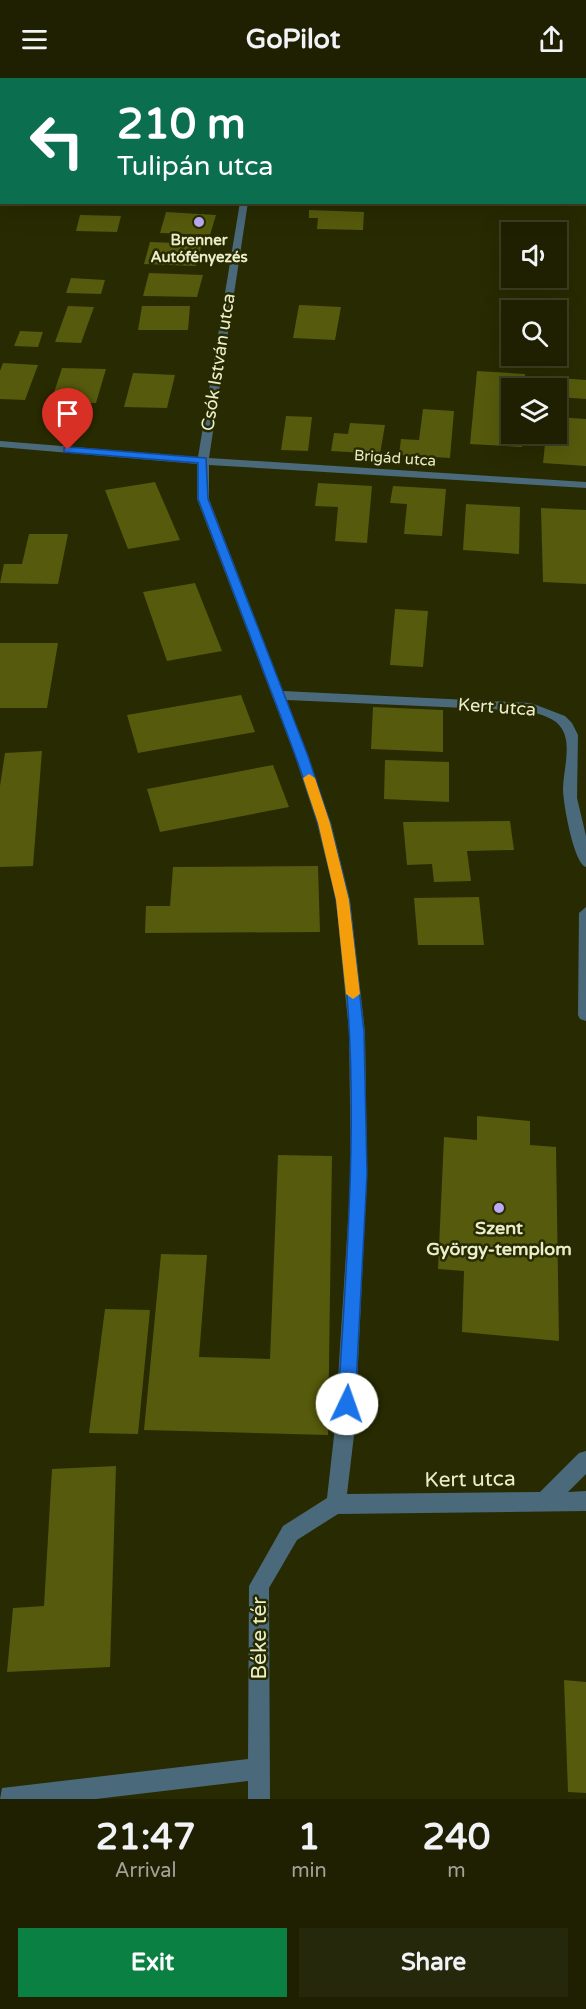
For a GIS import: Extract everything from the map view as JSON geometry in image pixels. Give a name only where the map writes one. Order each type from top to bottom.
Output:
[{"type":"street","name":"Csók István utca","points":[[244,204],[203,460],[203,499],[302,756],[324,823],[340,889],[357,1032],[359,1174],[345,1427],[336,1504]]},
{"type":"street","name":"Brigád utca","points":[[0,444],[203,460],[586,484]]},
{"type":"street","name":"Kert utca","points":[[277,695],[531,707],[557,713],[573,725],[577,743],[570,790],[586,862]]},
{"type":"street","points":[[586,913],[586,1015]]},
{"type":"street","points":[[544,1502],[586,1460]]},
{"type":"street","name":"Kert utca","points":[[336,1504],[586,1501]]},
{"type":"street","name":"Béke tér","points":[[259,1799],[259,1586],[290,1533],[336,1504]]},
{"type":"street","points":[[2,1799],[258,1769]]},
{"type":"building","points":[[309,210],[364,212],[363,230],[317,229],[318,218],[309,218]]},
{"type":"building","points":[[166,212],[216,215],[210,235],[160,233]]},
{"type":"building","points":[[80,215],[121,216],[117,232],[76,231]]},
{"type":"building","points":[[150,242],[202,244],[196,266],[144,264]]},
{"type":"building","points":[[149,273],[203,275],[197,297],[143,296]]},
{"type":"building","points":[[71,278],[105,280],[101,294],[66,293]]},
{"type":"building","points":[[299,305],[341,307],[335,340],[293,338]]},
{"type":"building","points":[[68,306],[94,307],[81,343],[55,342]]},
{"type":"building","points":[[142,306],[190,306],[188,330],[138,330]]},
{"type":"building","points":[[20,331],[43,332],[38,347],[14,346]]},
{"type":"building","points":[[3,363],[38,365],[25,400],[0,399],[0,371]]},
{"type":"building","points":[[62,368],[106,369],[96,403],[51,402]]},
{"type":"building","points":[[477,371],[525,374],[525,378],[501,378],[501,444],[522,444],[522,447],[470,444]]},
{"type":"building","points":[[133,373],[175,375],[167,408],[124,407]]},
{"type":"building","points":[[567,379],[586,380],[586,399],[567,398]]},
{"type":"building","points":[[423,409],[454,411],[450,458],[399,455],[401,439],[419,440]]},
{"type":"building","points":[[286,416],[312,417],[308,451],[281,450]]},
{"type":"building","points":[[567,418],[586,419],[586,466],[543,463],[545,444],[567,444]]},
{"type":"building","points":[[350,423],[385,425],[380,454],[331,451],[334,433],[348,434]]},
{"type":"building","points":[[155,482],[180,540],[128,549],[105,490]]},
{"type":"building","points":[[318,483],[372,486],[367,543],[335,541],[338,507],[315,506]]},
{"type":"building","points":[[393,486],[446,489],[442,536],[404,534],[407,504],[390,503]]},
{"type":"building","points":[[466,504],[520,507],[519,554],[463,550]]},
{"type":"building","points":[[541,508],[586,510],[586,584],[543,582]]},
{"type":"building","points":[[29,534],[68,534],[58,584],[0,583],[4,564],[22,564]]},
{"type":"building","points":[[195,583],[222,651],[167,661],[143,592]]},
{"type":"building","points":[[395,609],[428,611],[423,667],[390,665]]},
{"type":"building","points":[[0,643],[58,643],[47,708],[0,708]]},
{"type":"building","points":[[241,695],[255,732],[138,753],[127,715]]},
{"type":"building","points":[[373,707],[443,710],[443,752],[371,749]]},
{"type":"building","points":[[42,751],[33,866],[0,867],[0,786],[5,753]]},
{"type":"building","points":[[385,760],[449,762],[449,802],[384,799]]},
{"type":"building","points":[[273,765],[289,807],[160,832],[147,789]]},
{"type":"building","points":[[510,821],[514,850],[467,851],[471,881],[434,882],[432,864],[407,865],[403,822]]},
{"type":"building","points":[[318,866],[320,932],[145,933],[146,906],[170,906],[173,867]]},
{"type":"building","points":[[479,897],[484,945],[418,945],[414,898]]},
{"type":"building","name":"Szent György-templom","points":[[477,1116],[530,1121],[530,1145],[556,1147],[559,1341],[462,1332],[464,1271],[438,1269],[444,1137],[477,1140]]},
{"type":"building","points":[[278,1155],[332,1156],[328,1435],[144,1430],[161,1254],[207,1255],[199,1357],[270,1359]]},
{"type":"building","points":[[105,1309],[150,1310],[138,1434],[89,1433]]},
{"type":"building","points":[[116,1466],[110,1667],[7,1672],[13,1608],[44,1606],[52,1469]]},
{"type":"building","points":[[564,1680],[586,1682],[586,1793],[568,1792]]},
{"type":"slow traffic","points":[[309,778],[324,823],[342,900],[353,994]]},
{"type":"place","name":"Brenner Autófényezés","points":[[199,222]]},
{"type":"place","name":"Szent György-templom","points":[[499,1208]]},
{"type":"route","points":[[68,450],[203,460],[203,499],[302,756],[324,823],[342,900],[357,1032],[359,1174],[347,1404]]}]
